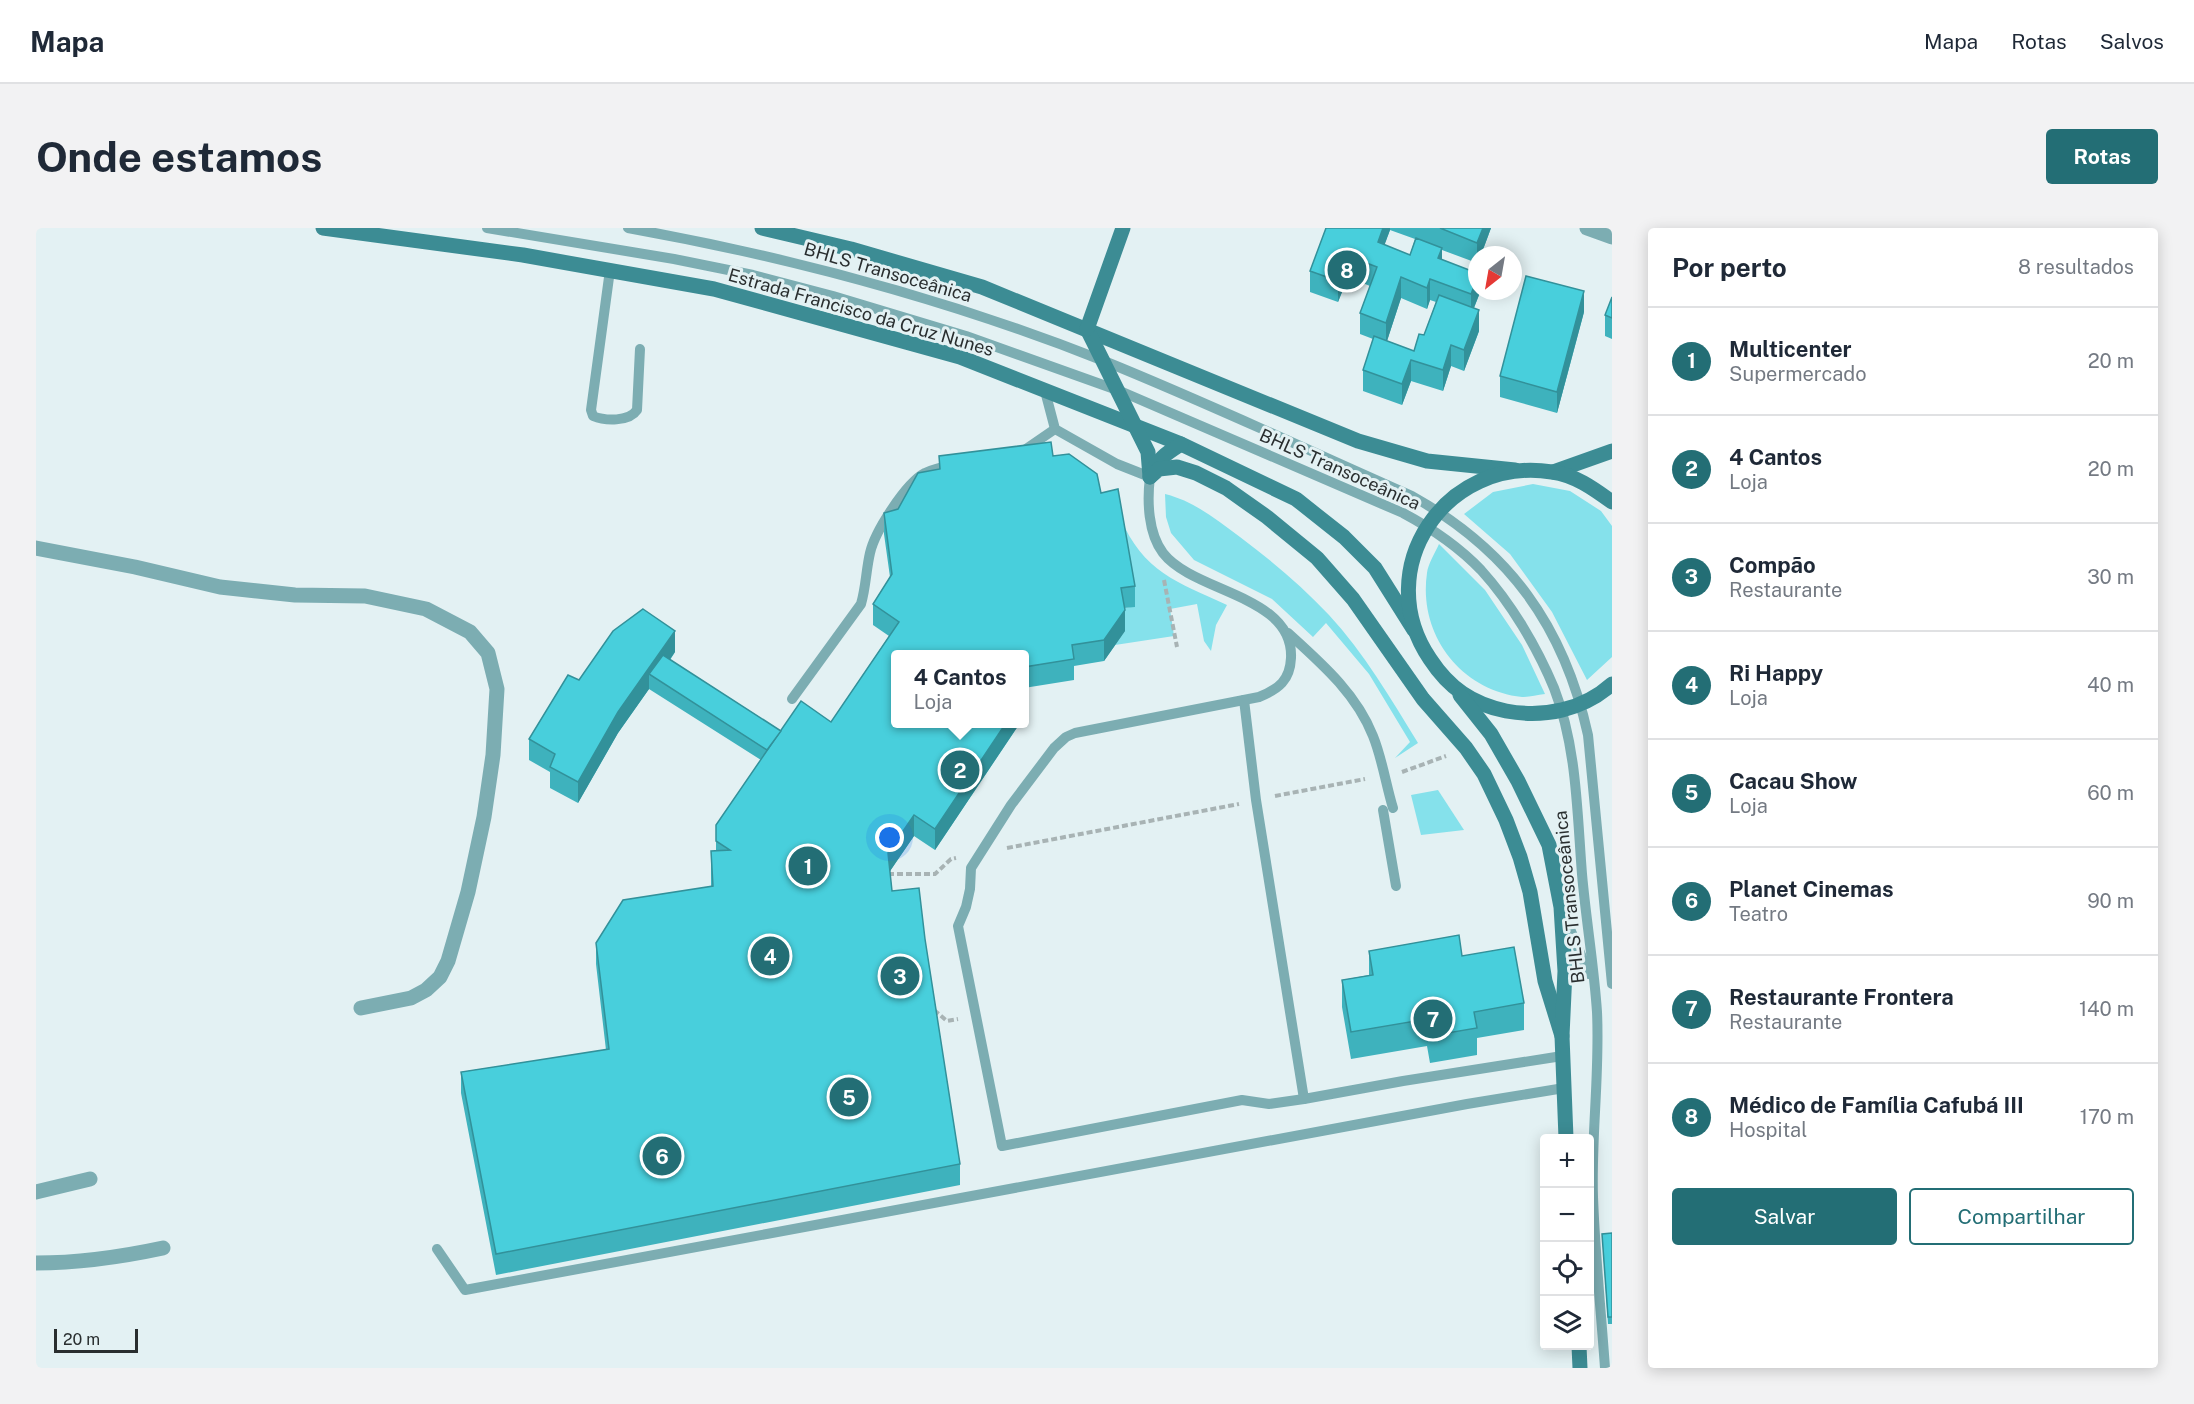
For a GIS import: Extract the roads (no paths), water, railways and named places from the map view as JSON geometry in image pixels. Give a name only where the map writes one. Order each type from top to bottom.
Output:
[{"type":"main road","name":"Estrada Francisco da Cruz Nunes","points":[[324,228],[523,255],[714,289],[960,357],[1181,444],[1296,499],[1344,537],[1375,568],[1414,630]]},
{"type":"main road","points":[[762,228],[851,249],[981,287],[1358,441],[1427,461],[1553,472],[1588,484],[1612,502]]},
{"type":"main road","points":[[1123,228],[1088,329],[1148,452],[1150,477]]},
{"type":"main road","points":[[1150,477],[1156,463],[1166,453],[1181,444],[1186,461],[1196,473]]},
{"type":"main road","points":[[1553,472],[1612,451]]},
{"type":"main road","points":[[1150,477],[1159,469],[1177,467],[1196,473],[1234,494],[1267,517],[1317,558],[1353,599],[1423,699],[1466,748],[1484,774],[1506,820],[1520,857],[1530,892],[1545,981],[1562,1036]]},
{"type":"main road","points":[[1515,470],[1487,477],[1461,491],[1438,510],[1427,526],[1412,560],[1407,595],[1414,630],[1422,647],[1439,673],[1456,690],[1491,734],[1518,781],[1549,845],[1561,907],[1566,1134]]},
{"type":"main road","points":[[1456,690],[1489,707],[1525,715],[1561,711],[1581,704],[1612,684]]},
{"type":"main road","points":[[1579,1350],[1580,1368]]},
{"type":"street","points":[[1587,228],[1612,237]]},
{"type":"street","points":[[36,548],[135,567],[220,587],[295,596],[364,596],[426,609],[470,632],[488,653],[497,689],[493,755],[482,827],[468,892],[448,961],[440,977],[426,990],[411,998],[361,1008]]},
{"type":"street","points":[[36,1192],[90,1179]]},
{"type":"street","points":[[36,1263],[99,1260],[163,1248]]},
{"type":"lane","name":"BHLS Transoceânica","points":[[487,228],[674,259],[753,275],[966,336],[1120,391],[1403,513],[1427,526],[1481,570],[1508,606],[1534,647],[1554,688],[1570,743],[1595,988],[1598,1064],[1593,1130],[1593,1197],[1605,1368]]},
{"type":"lane","name":"BHLS Transoceânica","points":[[628,228],[783,259],[887,287],[974,314],[1102,360],[1412,496],[1438,510],[1470,532],[1506,568],[1540,610],[1556,639],[1581,704],[1588,735],[1612,984]]},
{"type":"lane","points":[[610,270],[591,410],[593,416],[598,418],[633,416],[637,410],[640,349]]},
{"type":"lane","points":[[1045,391],[1055,429],[1117,464],[1150,477],[1148,490],[1154,536],[1174,566],[1251,601],[1322,663],[1349,693],[1373,736],[1384,776],[1396,886]]},
{"type":"lane","points":[[1008,456],[1019,454],[1055,429]]},
{"type":"lane","points":[[792,699],[861,604],[870,552],[879,531],[906,490],[924,474],[940,467],[962,464]]},
{"type":"lane","points":[[1285,630],[1292,646],[1288,677],[1275,690],[1259,697],[1075,733],[1066,737],[1054,748],[1011,805],[971,868],[966,907],[958,926],[1002,1146],[1242,1100],[1269,1104],[1563,1056]]},
{"type":"lane","points":[[1244,700],[1256,800],[1304,1099]]},
{"type":"lane","points":[[1561,907],[1595,988]]},
{"type":"lane","points":[[437,1249],[465,1290],[1564,1088]]},
{"type":"place","name":"Médico de Família Cafubá III","points":[[1347,270]]},
{"type":"place","name":"4 Cantos","points":[[960,770]]},
{"type":"place","name":"Multicenter","points":[[808,866]]},
{"type":"place","name":"Ri Happy","points":[[770,956]]},
{"type":"place","name":"Compão","points":[[900,976]]},
{"type":"place","name":"Restaurante Frontera","points":[[1433,1019]]},
{"type":"place","name":"Cacau Show","points":[[849,1097]]},
{"type":"place","name":"Planet Cinemas","points":[[662,1156]]}]
